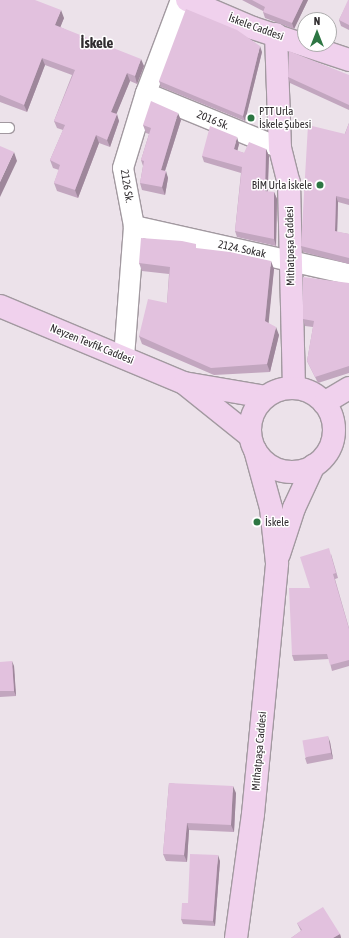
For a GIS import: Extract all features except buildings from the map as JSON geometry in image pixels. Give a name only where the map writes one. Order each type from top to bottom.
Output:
[{"type":"street","name":"2126 Sk.","points":[[124,357],[134,226],[123,168],[146,93],[181,0]]},
{"type":"street","name":"İskele Caddesi","points":[[187,0],[253,28],[276,34],[349,60]]},
{"type":"street","name":"Mithatpaşa Caddesi","points":[[276,34],[280,148],[289,183],[294,388]]},
{"type":"street","name":"2016 Sk.","points":[[146,93],[280,148]]},
{"type":"street","name":"2124. Sokak","points":[[134,226],[290,259],[349,274]]},
{"type":"street","name":"Neyzen Tevfik Caddesi","points":[[0,306],[184,383]]},
{"type":"street","points":[[184,383],[265,397]]},
{"type":"street","points":[[184,383],[252,443],[263,460],[274,468],[288,471],[301,470],[314,465]]},
{"type":"street","points":[[277,563],[271,508],[252,443],[252,414],[265,397],[284,388],[305,390],[324,403],[333,424],[330,446]]},
{"type":"street","points":[[324,403],[349,388]]},
{"type":"street","points":[[277,563],[294,508],[314,465],[330,446],[349,429]]},
{"type":"street","name":"Mithatpaşa Caddesi","points":[[236,938],[253,814],[277,563]]},
{"type":"place","name":"PTT Urla İskele Şubesi","points":[[251,118]]},
{"type":"place","name":"BİM Urla İskele","points":[[320,185]]},
{"type":"place","name":"İskele","points":[[257,522]]},
{"type":"district","name":"İskele","points":[[97,43]]}]
